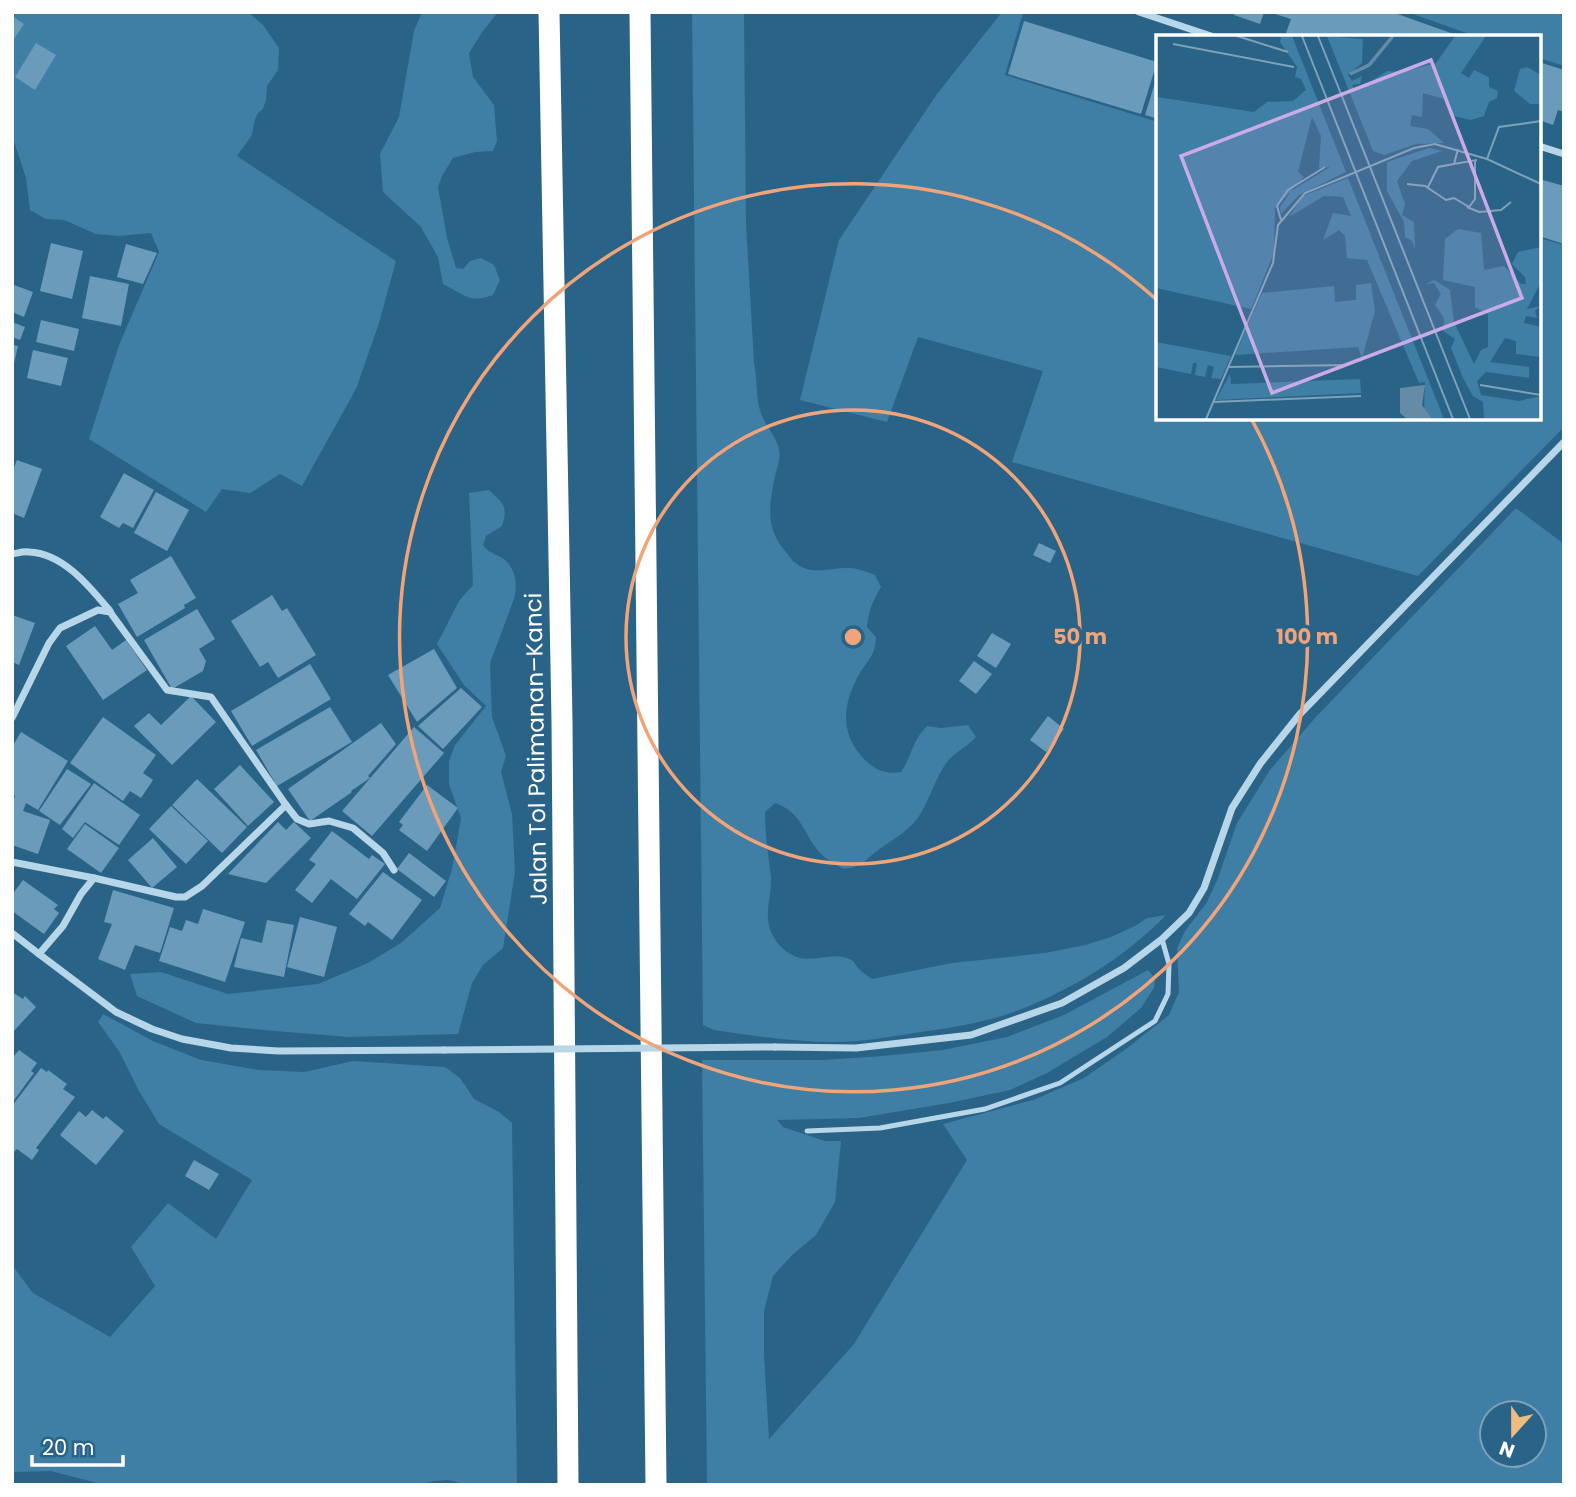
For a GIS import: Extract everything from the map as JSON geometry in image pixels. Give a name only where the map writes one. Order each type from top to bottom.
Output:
[{"type":"highway","name":"Jalan Tol Palimanan–Kanci","points":[[550,12],[563,749],[568,1485]]},
{"type":"highway","points":[[640,12],[656,1485]]},
{"type":"street","points":[[1139,12],[1208,35]]},
{"type":"street","points":[[1541,147],[1564,154]]},
{"type":"street","points":[[12,933],[116,1012],[152,1029],[182,1039],[231,1048],[278,1051],[856,1048],[971,1035],[1062,1003],[1124,968],[1163,939],[1189,913],[1204,888],[1232,808],[1260,764],[1299,715],[1564,442]]},
{"type":"street","points":[[12,554],[30,551],[55,559],[76,574],[110,612],[167,690],[211,697],[297,819],[309,824],[329,821],[352,828],[383,852],[394,870]]},
{"type":"street","points":[[12,718],[49,643],[60,628],[98,610],[110,612]]},
{"type":"street","points":[[12,862],[185,897],[202,886],[286,805]]},
{"type":"street","points":[[38,954],[63,926],[81,894],[94,878]]},
{"type":"lane","points":[[807,1131],[880,1128],[985,1109],[1060,1083],[1155,1021],[1168,995],[1169,964],[1163,939]]},
{"type":"shaded area","points":[[12,12],[248,12],[263,25],[279,48],[278,70],[267,86],[263,109],[257,114],[252,135],[237,156],[396,261],[379,323],[356,389],[302,486],[280,474],[250,493],[222,489],[206,512],[89,439],[119,345],[159,252],[151,233],[119,236],[96,234],[64,220],[46,219],[30,210],[26,178],[12,135]]},
{"type":"shaded area","points":[[422,12],[498,12],[469,53],[473,77],[494,105],[497,141],[493,151],[475,152],[453,158],[438,187],[447,238],[456,268],[463,269],[470,261],[481,258],[494,265],[500,280],[493,295],[485,298],[467,297],[443,284],[438,257],[421,227],[383,192],[380,154],[399,117],[414,31]]},
{"type":"shaded area","points":[[692,12],[744,12],[746,224],[754,363],[760,410],[776,441],[779,453],[770,507],[772,525],[779,543],[791,559],[803,568],[859,569],[875,575],[881,587],[871,606],[867,627],[876,637],[872,656],[855,682],[848,704],[846,715],[849,736],[854,747],[871,765],[884,772],[895,773],[901,772],[918,737],[927,726],[941,728],[968,725],[976,737],[947,762],[913,824],[858,866],[844,869],[826,858],[814,846],[797,818],[784,807],[775,803],[765,812],[771,876],[768,913],[771,932],[778,943],[794,956],[807,959],[834,956],[847,958],[872,979],[952,963],[1045,953],[1085,945],[1111,937],[1147,918],[1166,915],[1133,945],[1095,972],[1034,1004],[1002,1016],[940,1029],[846,1042],[775,1038],[714,1030],[703,1025]]},
{"type":"shaded area","points":[[1002,12],[1023,13],[1005,75],[1156,121],[1156,420],[1541,420],[1541,239],[1564,245],[1564,427],[1418,576],[1012,462],[1043,371],[918,337],[887,422],[800,400],[839,240],[937,94]]},
{"type":"shaded area","points":[[1407,12],[1564,12],[1564,66],[1541,59],[1541,35],[1472,35]]},
{"type":"shaded area","points":[[489,490],[501,502],[505,514],[502,526],[486,536],[483,545],[510,565],[516,584],[514,599],[490,663],[492,717],[506,756],[501,772],[512,814],[515,872],[503,948],[483,965],[472,983],[458,1034],[349,1037],[196,1023],[137,996],[130,974],[161,972],[228,994],[318,984],[368,963],[401,943],[440,908],[452,869],[461,818],[449,784],[449,761],[455,745],[486,706],[464,685],[437,644],[459,601],[473,585],[469,493]]},
{"type":"shaded area","points":[[1516,508],[1564,544],[1564,1485],[707,1485],[702,1060],[823,1060],[943,1050],[1007,1037],[1064,1015],[1148,970],[1155,978],[1154,988],[1141,1008],[1107,1037],[1047,1073],[1010,1090],[859,1118],[777,1120],[783,1127],[825,1141],[841,1141],[835,1202],[816,1235],[773,1276],[764,1311],[769,1439],[854,1344],[967,1160],[943,1124],[1033,1100],[1084,1078],[1169,1015],[1179,992],[1177,948],[1185,931],[1207,902],[1237,823],[1270,770],[1315,718]]},
{"type":"shaded area","points":[[103,1014],[153,1041],[201,1060],[259,1070],[304,1072],[353,1061],[445,1067],[460,1078],[474,1099],[499,1112],[512,1123],[517,1485],[468,1485],[448,1480],[415,1485],[105,1485],[51,1471],[12,1472],[12,1265],[33,1293],[110,1337],[155,1286],[131,1247],[168,1203],[216,1239],[252,1180],[159,1124],[119,1051],[98,1022]]},
{"type":"building","points":[[1235,12],[1264,12],[1260,24],[1234,15]]},
{"type":"building","points":[[1392,12],[1456,35],[1291,35],[1286,33],[1291,19],[1272,13]]},
{"type":"building","points":[[12,16],[24,24],[12,42]]},
{"type":"building","points":[[1024,21],[1156,62],[1141,114],[1008,74]]},
{"type":"building","points":[[36,43],[56,55],[35,90],[15,77]]},
{"type":"building","points":[[1541,63],[1564,70],[1564,112],[1558,110],[1553,125],[1541,121]]},
{"type":"building","points":[[1156,79],[1156,118],[1145,115]]},
{"type":"building","points":[[1541,180],[1564,186],[1564,244],[1541,237]]},
{"type":"building","points":[[51,243],[83,251],[72,299],[40,291]]},
{"type":"building","points":[[126,244],[157,253],[143,284],[117,277]]},
{"type":"building","points":[[90,276],[129,284],[121,326],[82,318]]},
{"type":"building","points":[[14,285],[33,292],[24,317],[12,312]]},
{"type":"building","points":[[41,320],[79,329],[74,351],[36,342]]},
{"type":"building","points":[[12,322],[25,327],[20,340],[12,337]]},
{"type":"building","points":[[12,345],[18,346],[13,368],[12,368]]},
{"type":"building","points":[[33,350],[68,358],[61,386],[27,378]]},
{"type":"building","points":[[17,460],[42,469],[24,518],[12,513],[12,472]]},
{"type":"building","points":[[124,473],[154,490],[133,528],[123,523],[119,528],[100,517]]},
{"type":"building","points":[[156,492],[189,510],[167,551],[134,533]]},
{"type":"building","points":[[1039,543],[1056,551],[1050,563],[1033,555]]},
{"type":"building","points":[[171,556],[196,598],[184,605],[185,608],[137,637],[118,604],[138,593],[130,580]]},
{"type":"building","points":[[272,595],[282,611],[287,608],[316,655],[278,678],[268,662],[260,667],[231,621]]},
{"type":"building","points":[[197,609],[215,639],[199,649],[206,661],[203,671],[172,689],[144,640]]},
{"type":"building","points":[[12,615],[35,623],[19,665],[12,662]]},
{"type":"building","points":[[95,626],[112,650],[126,640],[147,670],[103,700],[66,646]]},
{"type":"building","points":[[992,633],[1011,644],[996,668],[977,656]]},
{"type":"building","points":[[434,649],[457,688],[417,722],[388,675]]},
{"type":"building","points":[[974,661],[992,674],[976,694],[959,681]]},
{"type":"building","points":[[310,664],[331,699],[252,746],[231,711]]},
{"type":"building","points":[[461,688],[482,707],[443,749],[418,726]]},
{"type":"building","points":[[191,696],[216,722],[172,765],[134,726],[149,713],[161,725]]},
{"type":"building","points":[[330,707],[352,742],[277,786],[256,750]]},
{"type":"building","points":[[1048,716],[1064,729],[1046,752],[1030,740]]},
{"type":"building","points":[[103,717],[156,755],[143,773],[153,780],[141,798],[130,791],[123,801],[70,763]]},
{"type":"building","points":[[381,723],[396,744],[368,776],[370,778],[310,821],[288,789]]},
{"type":"building","points":[[414,727],[444,753],[372,836],[342,811]]},
{"type":"building","points":[[21,732],[68,761],[38,810],[26,803],[23,811],[50,820],[38,854],[12,845],[12,803],[15,796],[12,794],[12,747]]},
{"type":"building","points":[[240,765],[274,802],[248,826],[214,789]]},
{"type":"building","points":[[67,769],[91,784],[60,825],[39,811]]},
{"type":"building","points":[[197,779],[247,827],[222,853],[172,805]]},
{"type":"building","points":[[94,783],[140,815],[119,845],[85,822],[73,838],[62,829]]},
{"type":"building","points":[[427,785],[458,808],[427,851],[399,830],[403,825],[399,822]]},
{"type":"building","points":[[171,806],[208,841],[186,864],[149,829]]},
{"type":"building","points":[[278,822],[286,830],[294,822],[311,838],[266,883],[228,874]]},
{"type":"building","points":[[85,824],[119,848],[101,873],[67,849]]},
{"type":"building","points":[[332,831],[369,859],[372,855],[385,864],[357,899],[331,879],[312,903],[295,890],[316,864],[309,860]]},
{"type":"building","points":[[153,838],[177,867],[152,888],[128,860]]},
{"type":"building","points":[[409,853],[446,881],[434,897],[397,869]]},
{"type":"building","points":[[383,872],[422,900],[392,940],[368,922],[365,926],[349,914]]},
{"type":"building","points":[[23,880],[58,905],[54,909],[59,913],[44,934],[12,911],[12,895]]},
{"type":"building","points":[[113,890],[174,908],[160,953],[135,945],[125,970],[98,959],[112,924],[104,922]]},
{"type":"building","points":[[203,909],[245,922],[225,982],[159,961],[170,927],[182,931],[186,920],[198,924]]},
{"type":"building","points":[[300,917],[337,927],[324,977],[287,967]]},
{"type":"building","points":[[267,920],[294,925],[284,977],[234,967],[241,938],[262,943]]},
{"type":"building","points":[[12,992],[23,999],[25,996],[36,1007],[12,1033]]},
{"type":"building","points":[[19,1050],[37,1063],[31,1071],[34,1073],[12,1103],[12,1055]]},
{"type":"building","points":[[41,1068],[67,1084],[63,1089],[75,1097],[36,1148],[39,1150],[32,1160],[17,1149],[12,1154],[12,1106]]},
{"type":"building","points":[[92,1110],[103,1119],[106,1116],[124,1131],[96,1165],[60,1135],[79,1111],[86,1117]]},
{"type":"building","points":[[194,1160],[219,1174],[209,1190],[185,1176]]}]
